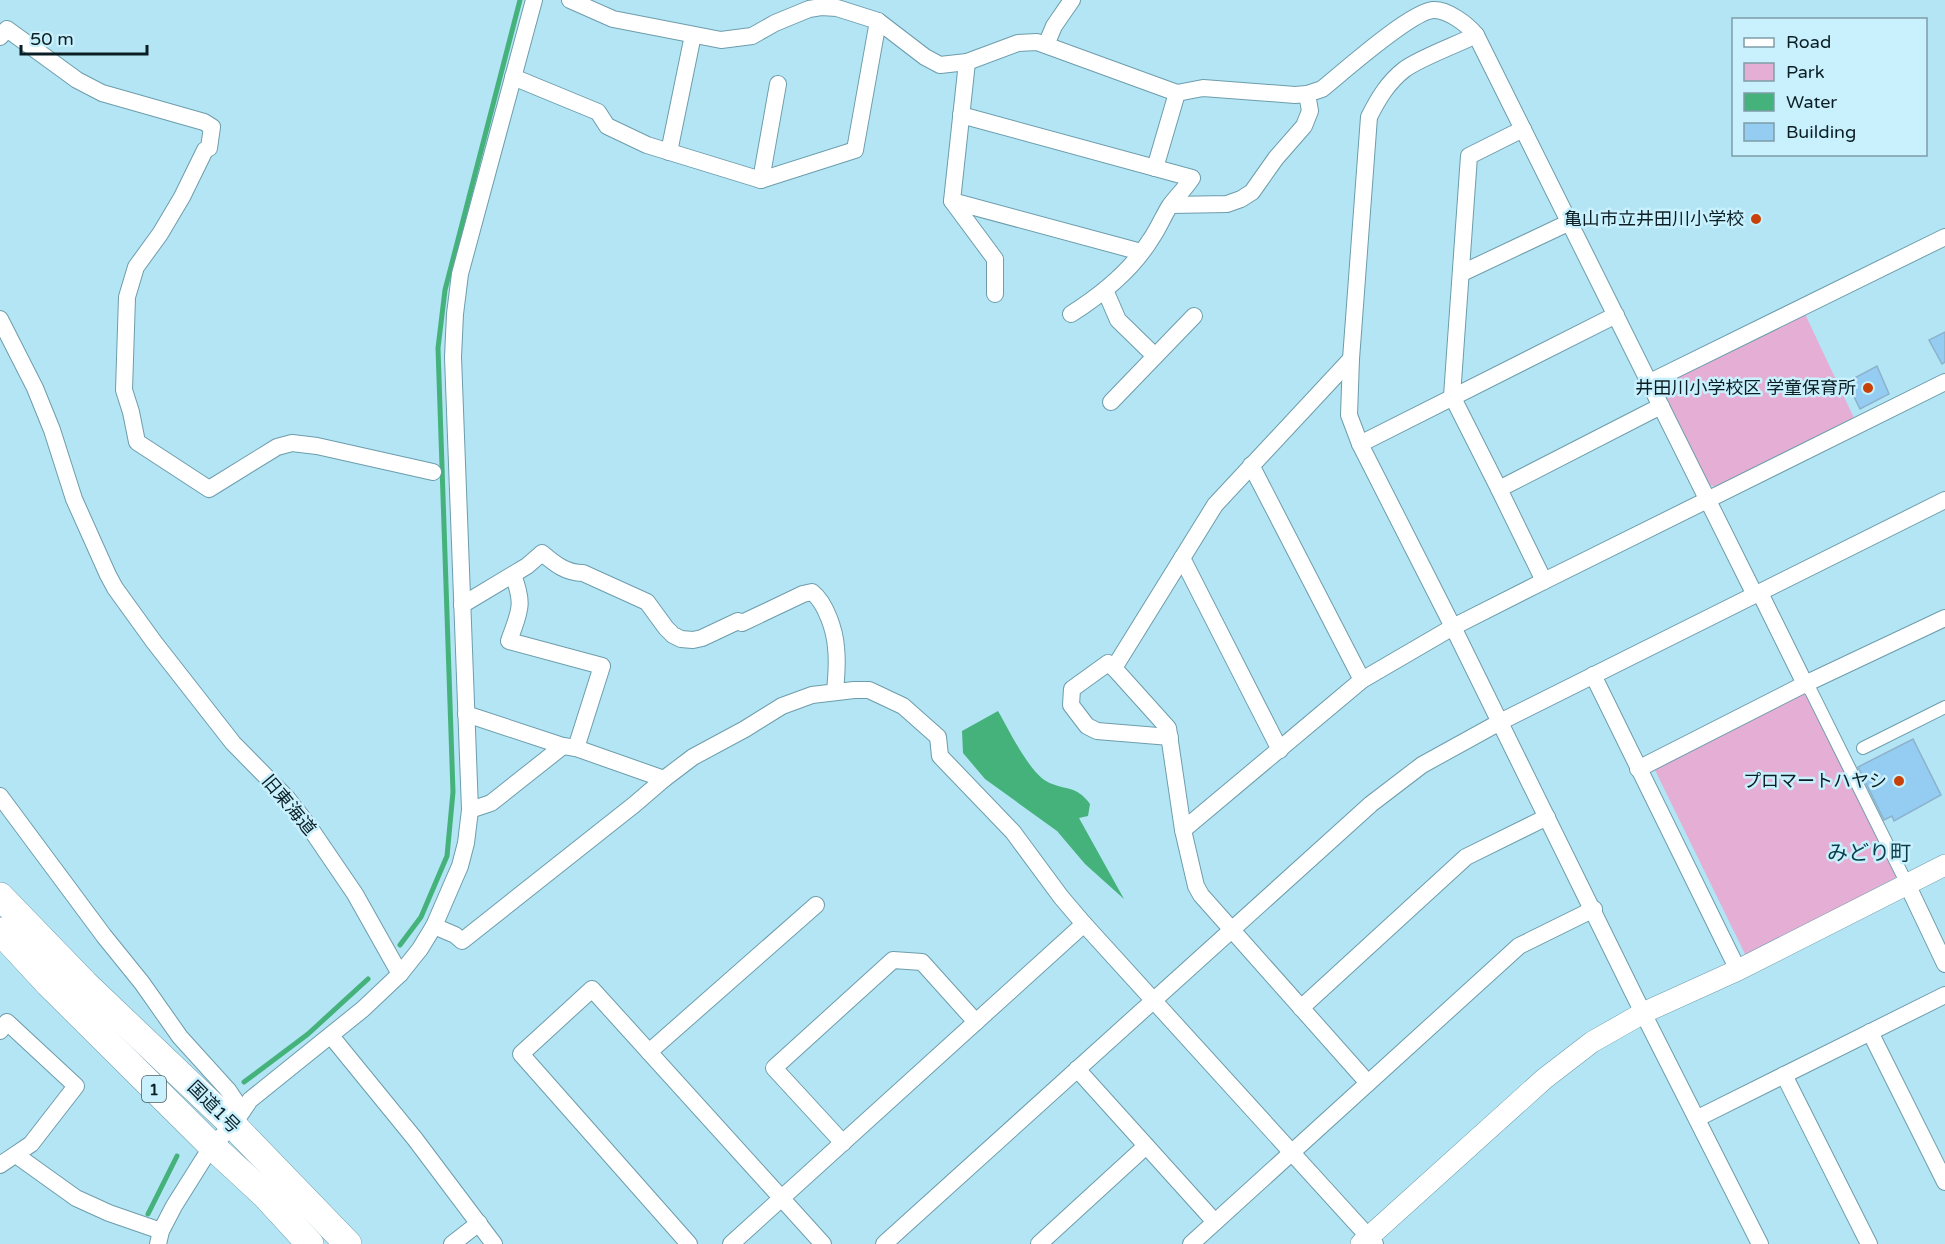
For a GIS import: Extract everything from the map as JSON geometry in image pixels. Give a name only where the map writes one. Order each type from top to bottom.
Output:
[{"type":"highway","name":"国道1号","points":[[0,896],[86,984],[238,1118],[348,1244]]},
{"type":"highway","name":"国道1号","points":[[0,931],[49,984],[212,1146],[265,1195],[310,1244]]},
{"type":"street","points":[[16,1155],[76,1198],[160,1237],[174,1206],[212,1146],[238,1118],[250,1100],[363,1010],[400,974],[434,927],[460,866],[466,843],[470,810],[453,357],[455,314],[460,274],[534,0]]},
{"type":"street","points":[[570,0],[594,4],[612,19],[721,40],[752,36],[794,15],[821,7],[837,8],[878,21],[925,57],[940,65],[967,62],[1018,43],[1037,42],[1177,93],[1203,88],[1307,94],[1322,89],[1410,19],[1420,14],[1434,10],[1450,15],[1471,28],[1708,500],[1805,684],[1811,691],[1945,964]]},
{"type":"street","points":[[1046,45],[1054,26],[1072,0]]},
{"type":"street","points":[[513,77],[597,112],[608,126],[647,145],[761,180],[855,150],[878,21]]},
{"type":"street","points":[[0,37],[7,29],[77,80],[102,93],[204,122],[212,127],[209,148],[205,150],[177,207],[136,267],[127,297],[124,390],[137,442],[208,489],[277,447],[292,443],[317,446],[433,472]]},
{"type":"street","points":[[1476,35],[1406,69],[1380,96],[1369,117],[1349,415],[1360,444],[1760,1244]]},
{"type":"street","points":[[669,152],[693,36]]},
{"type":"street","points":[[967,62],[952,201],[995,259],[995,294]]},
{"type":"street","points":[[761,180],[778,84]]},
{"type":"street","points":[[1155,168],[1177,93]]},
{"type":"street","points":[[1171,205],[1227,204],[1242,200],[1252,192],[1276,158],[1304,126],[1310,111],[1307,94]]},
{"type":"street","points":[[961,115],[1192,178],[1183,193],[1171,205],[1141,252],[1094,300],[1071,314]]},
{"type":"street","points":[[1523,129],[1469,156],[1452,396],[1544,581]]},
{"type":"street","points":[[952,201],[1141,252]]},
{"type":"street","points":[[1462,273],[1570,222]]},
{"type":"street","points":[[1650,382],[1945,237]]},
{"type":"street","points":[[1105,290],[1118,320],[1155,356]]},
{"type":"street","points":[[1360,444],[1616,315]]},
{"type":"street","points":[[1111,402],[1194,316]]},
{"type":"street","name":"旧東海道","points":[[0,319],[35,388],[52,430],[74,499],[111,582],[233,744],[287,798],[308,825],[355,894],[400,974]]},
{"type":"street","points":[[1114,669],[1215,505],[1351,359]]},
{"type":"street","points":[[1183,830],[1362,681],[1453,627],[1945,382]]},
{"type":"street","points":[[1499,489],[1660,406]]},
{"type":"street","points":[[1251,465],[1362,681]]},
{"type":"street","points":[[884,1244],[1371,804],[1407,776],[1500,722],[1593,675],[1757,594],[1943,507]]},
{"type":"street","points":[[462,605],[513,575],[542,553],[559,567],[574,573],[583,573],[647,602],[661,622],[673,635],[681,639],[702,638],[812,592],[820,600],[832,628],[836,648],[835,692]]},
{"type":"street","points":[[1182,558],[1280,750]]},
{"type":"street","points":[[470,810],[491,803],[569,747],[602,666],[509,641],[521,607],[521,595],[513,575]]},
{"type":"street","points":[[1638,769],[1805,684],[1945,618]]},
{"type":"street","points":[[1170,737],[1097,731],[1087,726],[1071,705],[1072,689],[1108,663],[1168,728],[1170,737],[1183,830],[1196,886],[1201,895],[1368,1083]]},
{"type":"street","points":[[1593,675],[1738,970]]},
{"type":"street","points":[[434,927],[462,940],[693,757],[782,706],[812,695],[869,690],[903,706],[938,737],[940,756],[1013,832],[1084,924],[1293,1153],[1368,1242],[1544,1079],[1592,1042],[1643,1013],[1738,970],[1945,865]]},
{"type":"street","points":[[1863,748],[1945,707]]},
{"type":"street","points":[[466,714],[664,779]]},
{"type":"street","points":[[0,796],[104,936],[142,983],[180,1037],[228,1090],[238,1118]]},
{"type":"street","points":[[1301,1008],[1466,857],[1547,817]]},
{"type":"street","points":[[650,1052],[816,905]]},
{"type":"street","points":[[1191,1244],[1520,946],[1594,909]]},
{"type":"street","points":[[731,1244],[1084,924]]},
{"type":"street","points":[[843,1143],[774,1068],[893,960],[922,962],[976,1022]]},
{"type":"street","points":[[689,1244],[521,1054],[592,989],[823,1244]]},
{"type":"street","points":[[1698,1118],[1945,994]]},
{"type":"street","points":[[0,1031],[7,1022],[76,1086],[31,1144],[0,1165]]},
{"type":"street","points":[[1870,1032],[1945,1182]]},
{"type":"street","points":[[331,1036],[415,1139],[494,1244]]},
{"type":"street","points":[[1077,1069],[1215,1222]]},
{"type":"street","points":[[1784,1075],[1869,1244]]},
{"type":"street","points":[[1039,1244],[1146,1146]]},
{"type":"street","points":[[452,1244],[479,1223]]},
{"type":"green space","points":[[1805,314],[1854,418],[1716,487],[1709,485],[1662,391],[1664,383]]},
{"type":"green space","points":[[1805,693],[1899,876],[1746,956],[1653,766]]},
{"type":"water","points":[[998,711],[1019,749],[1039,776],[1052,784],[1080,793],[1090,804],[1088,816],[1079,818],[1124,899],[1085,864],[1057,831],[985,779],[963,753],[962,731]]},
{"type":"building","points":[[1945,332],[1945,362],[1942,364],[1929,340]]},
{"type":"building","name":"井田川小学校区 学童保育所","points":[[1877,366],[1889,394],[1860,409],[1847,382]]},
{"type":"building","name":"プロマートハヤシ","points":[[1913,739],[1941,795],[1894,821],[1892,816],[1884,820],[1858,767]]},
{"type":"waterway","points":[[400,945],[421,917],[447,856],[453,792],[438,348],[445,290],[520,0]]},
{"type":"waterway","points":[[244,1082],[308,1034],[368,979]]},
{"type":"waterway","points":[[148,1214],[177,1156]]},
{"type":"place","name":"亀山市立井田川小学校","points":[[1756,219]]},
{"type":"place","name":"井田川小学校区 学童保育所","points":[[1868,388]]},
{"type":"place","name":"プロマートハヤシ","points":[[1899,781]]},
{"type":"district","name":"みどり町","points":[[1869,853]]}]
